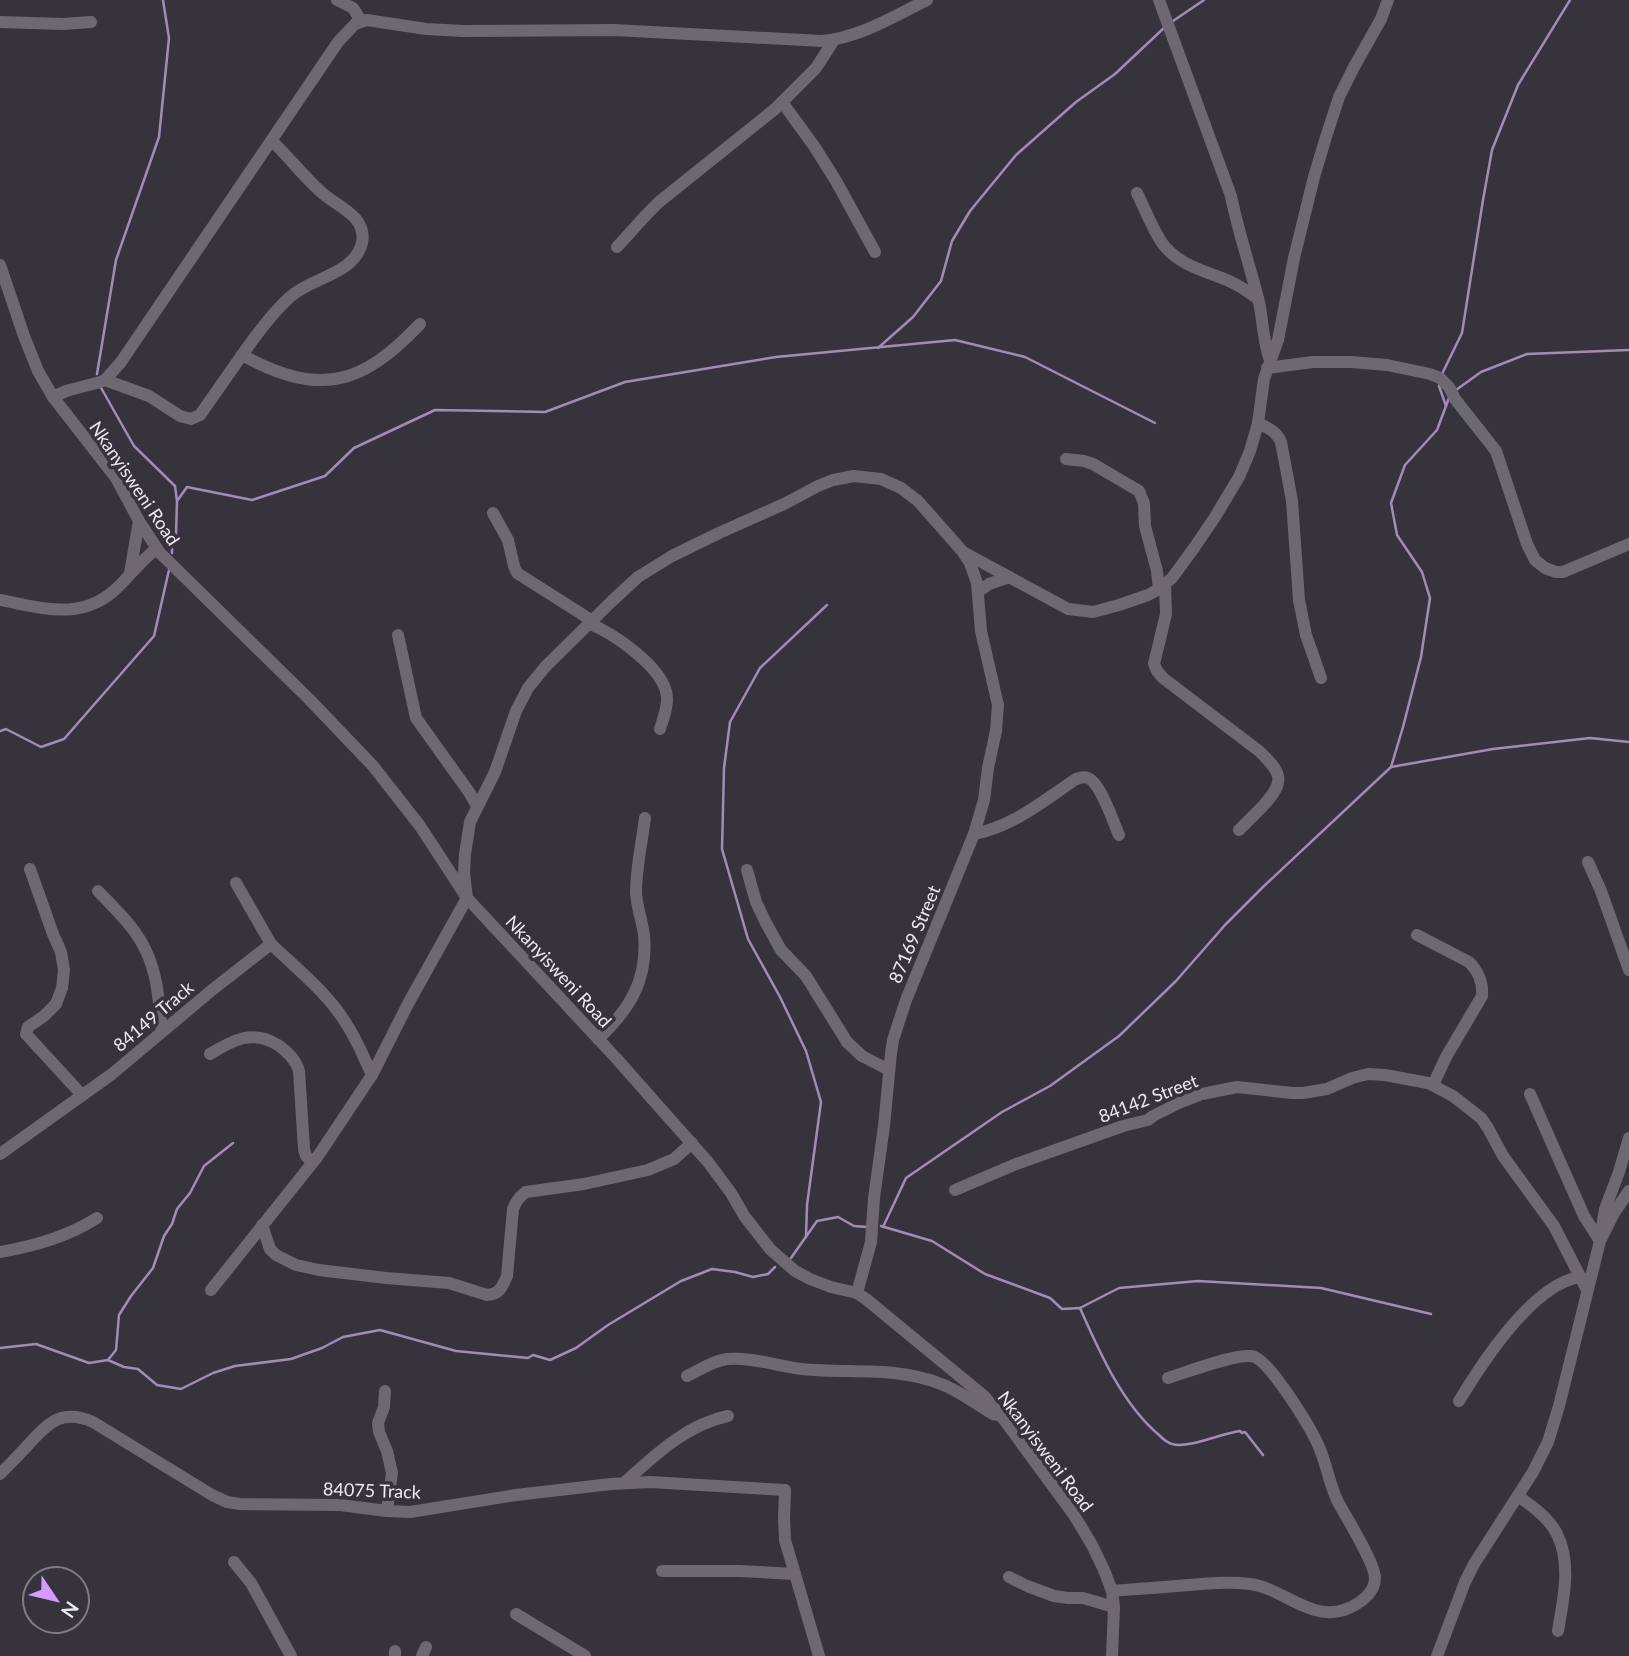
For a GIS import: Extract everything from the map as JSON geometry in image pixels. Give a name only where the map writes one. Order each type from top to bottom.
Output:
[{"type":"street","points":[[337,0],[353,8],[361,21]]},
{"type":"street","points":[[53,397],[105,380],[121,362],[338,42],[349,28],[361,21],[373,20],[426,30],[614,30],[834,40],[863,31],[927,0]]},
{"type":"street","points":[[1159,0],[1231,196],[1258,299],[1269,364]]},
{"type":"street","points":[[211,1290],[313,1162],[372,1075],[467,898],[464,873],[470,822],[495,772],[516,711],[528,688],[545,667],[629,585],[651,569],[719,533],[825,483],[854,476],[868,477],[901,488],[918,501],[963,552],[1068,609],[1093,612],[1119,606],[1162,586],[1194,548],[1229,495],[1244,465],[1258,423],[1264,379],[1278,340],[1294,258],[1329,127],[1344,87],[1381,19],[1388,0]]},
{"type":"street","points":[[0,22],[91,22]]},
{"type":"street","points":[[617,247],[659,202],[782,102],[816,68],[834,40]]},
{"type":"street","points":[[782,102],[836,181],[875,252]]},
{"type":"street","points":[[105,380],[149,396],[180,416],[191,419],[200,415],[251,342],[289,298],[299,289],[342,269],[359,252],[363,240],[361,227],[354,217],[318,189],[272,141]]},
{"type":"street","points":[[1137,193],[1163,244],[1177,258],[1198,270],[1237,285],[1258,299]]},
{"type":"street","name":"Nkanyisweni Road","points":[[0,265],[38,371],[53,397],[116,478],[156,549],[309,699],[373,766],[420,826],[467,898],[692,1143],[778,1258],[810,1279],[857,1293],[879,1308],[968,1382],[1001,1415],[1073,1515],[1100,1561],[1112,1591],[1112,1656]]},
{"type":"street","points":[[242,355],[263,367],[289,376],[315,380],[337,379],[355,375],[370,367],[401,344],[420,324]]},
{"type":"street","points":[[1269,364],[1351,362],[1430,373],[1449,387],[1455,399],[1496,451],[1527,544],[1535,560],[1545,568],[1563,572],[1629,544]]},
{"type":"street","points":[[1258,423],[1273,430],[1281,442],[1292,501],[1299,600],[1306,635],[1321,678]]},
{"type":"street","points":[[1066,458],[1093,464],[1139,491],[1142,496],[1145,526],[1167,602],[1154,664],[1157,671],[1259,751],[1278,774],[1279,783],[1274,794],[1239,830]]},
{"type":"street","points":[[493,513],[508,540],[517,573],[620,640],[640,656],[663,683],[667,701],[660,730]]},
{"type":"street","points":[[130,574],[139,521]]},
{"type":"street","points":[[0,600],[56,610],[94,604],[117,588],[156,549]]},
{"type":"street","name":"87169 Street","points":[[857,1293],[873,1230],[874,1198],[893,1040],[906,1000],[974,834],[984,800],[998,714],[997,695],[981,631],[978,592],[970,564],[963,552]]},
{"type":"street","points":[[978,592],[989,584],[1009,577]]},
{"type":"street","points":[[398,635],[416,718],[465,785],[477,806]]},
{"type":"street","points":[[974,834],[1005,825],[1083,777],[1099,789],[1119,835]]},
{"type":"street","points":[[598,1039],[630,1003],[643,969],[644,937],[636,890],[645,818]]},
{"type":"street","points":[[1588,862],[1629,970]]},
{"type":"street","points":[[30,869],[61,951],[64,970],[62,988],[56,1004],[28,1027],[26,1034],[82,1095]]},
{"type":"street","points":[[747,870],[753,894],[781,950],[806,976],[847,1042],[862,1056],[889,1070]]},
{"type":"street","points":[[236,883],[271,944],[313,983],[339,1013],[372,1075]]},
{"type":"street","points":[[99,891],[146,948],[158,988],[162,1031]]},
{"type":"street","points":[[1417,935],[1469,962],[1476,969],[1482,988],[1482,996],[1446,1057],[1433,1085]]},
{"type":"street","name":"84149 Track","points":[[0,1154],[112,1074],[271,944]]},
{"type":"street","points":[[210,1054],[226,1044],[247,1037],[267,1039],[290,1055],[299,1071],[304,1149],[306,1156],[313,1162]]},
{"type":"street","name":"84142 Street","points":[[955,1190],[1016,1164],[1123,1126],[1148,1120],[1202,1094],[1237,1087],[1303,1093],[1327,1089],[1368,1074],[1408,1079],[1433,1085],[1454,1096],[1481,1118],[1503,1156],[1554,1226],[1587,1290]]},
{"type":"street","points":[[1530,1094],[1589,1227],[1601,1238]]},
{"type":"street","points":[[1437,1656],[1474,1564],[1542,1455],[1555,1421],[1601,1238],[1605,1209],[1629,1138]]},
{"type":"street","points":[[262,1225],[270,1249],[276,1255],[307,1269],[449,1283],[494,1295],[499,1292],[507,1276],[513,1209],[520,1196],[526,1192],[584,1184],[648,1170],[674,1159],[692,1143]]},
{"type":"street","points":[[1601,1238],[1629,1191]]},
{"type":"street","points":[[0,1252],[54,1239],[97,1218]]},
{"type":"street","points":[[1459,1402],[1475,1373],[1520,1317],[1542,1295],[1558,1284],[1568,1278],[1580,1277]]},
{"type":"street","points":[[1112,1591],[1212,1583],[1251,1584],[1280,1594],[1314,1611],[1333,1612],[1345,1610],[1363,1600],[1375,1581],[1373,1566],[1332,1489],[1314,1437],[1264,1364],[1254,1357],[1245,1356],[1168,1378]]},
{"type":"street","points":[[687,1376],[712,1363],[731,1359],[817,1370],[865,1370],[918,1377],[942,1384],[993,1414],[1001,1415]]},
{"type":"street","points":[[385,1391],[384,1406],[378,1423],[392,1474],[387,1511]]},
{"type":"street","points":[[624,1483],[687,1432],[728,1416]]},
{"type":"street","name":"84075 Track","points":[[0,1474],[47,1425],[66,1418],[78,1418],[101,1427],[212,1495],[227,1502],[251,1505],[340,1505],[387,1511],[420,1511],[584,1486],[624,1483],[785,1490],[785,1540],[795,1574]]},
{"type":"street","points":[[1518,1496],[1539,1511],[1556,1533],[1564,1560],[1564,1590],[1558,1631]]},
{"type":"street","points":[[234,1562],[251,1583],[291,1656]]},
{"type":"street","points":[[662,1571],[795,1574],[819,1656]]},
{"type":"street","points":[[1009,1577],[1054,1596],[1083,1598],[1114,1607]]},
{"type":"street","points":[[516,1614],[586,1656]]},
{"type":"waterway","points":[[97,374],[116,260],[159,137],[169,38],[163,0]]},
{"type":"waterway","points":[[1173,21],[1204,0]]},
{"type":"waterway","points":[[1441,376],[1462,333],[1492,150],[1518,85],[1570,0]]},
{"type":"waterway","points":[[878,348],[913,317],[941,281],[952,241],[970,211],[1016,155],[1076,102],[1115,74],[1165,27]]},
{"type":"waterway","points":[[177,501],[187,487],[252,500],[325,476],[354,448],[435,410],[545,412],[625,382],[776,357],[955,340],[1025,357],[1155,423]]},
{"type":"waterway","points":[[1456,390],[1481,372],[1527,354],[1629,350]]},
{"type":"waterway","points":[[100,386],[134,446],[175,486],[176,535],[172,541],[172,553]]},
{"type":"waterway","points":[[1439,386],[1446,406]]},
{"type":"waterway","points":[[883,1227],[906,1178],[1002,1112],[1050,1086],[1119,1036],[1176,981],[1225,925],[1264,886],[1391,767],[1421,657],[1430,598],[1422,572],[1397,535],[1391,503],[1405,465],[1437,430],[1449,398]]},
{"type":"waterway","points":[[0,731],[6,729],[41,747],[64,739],[154,636],[169,570]]},
{"type":"waterway","points":[[806,1237],[807,1205],[821,1102],[806,1051],[748,939],[722,849],[724,768],[730,722],[760,668],[827,605]]},
{"type":"waterway","points":[[1391,767],[1493,749],[1590,738],[1629,742]]},
{"type":"waterway","points":[[108,1360],[116,1350],[119,1315],[153,1268],[177,1209],[190,1193],[204,1166],[233,1143]]},
{"type":"waterway","points":[[791,1258],[817,1221],[838,1217],[854,1226],[867,1227]]},
{"type":"waterway","points":[[881,1226],[932,1241],[985,1274],[1050,1298],[1062,1309],[1080,1308],[1123,1393],[1146,1422],[1168,1443],[1187,1444],[1240,1431],[1245,1432],[1263,1455]]},
{"type":"waterway","points":[[0,1348],[36,1344],[89,1363],[108,1360],[124,1367],[138,1369],[157,1385],[181,1389],[213,1373],[235,1366],[291,1359],[343,1337],[380,1330],[456,1351],[528,1358],[533,1355],[550,1360],[576,1348],[608,1325],[681,1281],[712,1269],[753,1277],[768,1274],[775,1267]]},
{"type":"waterway","points":[[1080,1308],[1119,1288],[1198,1281],[1321,1288],[1431,1314]]}]
